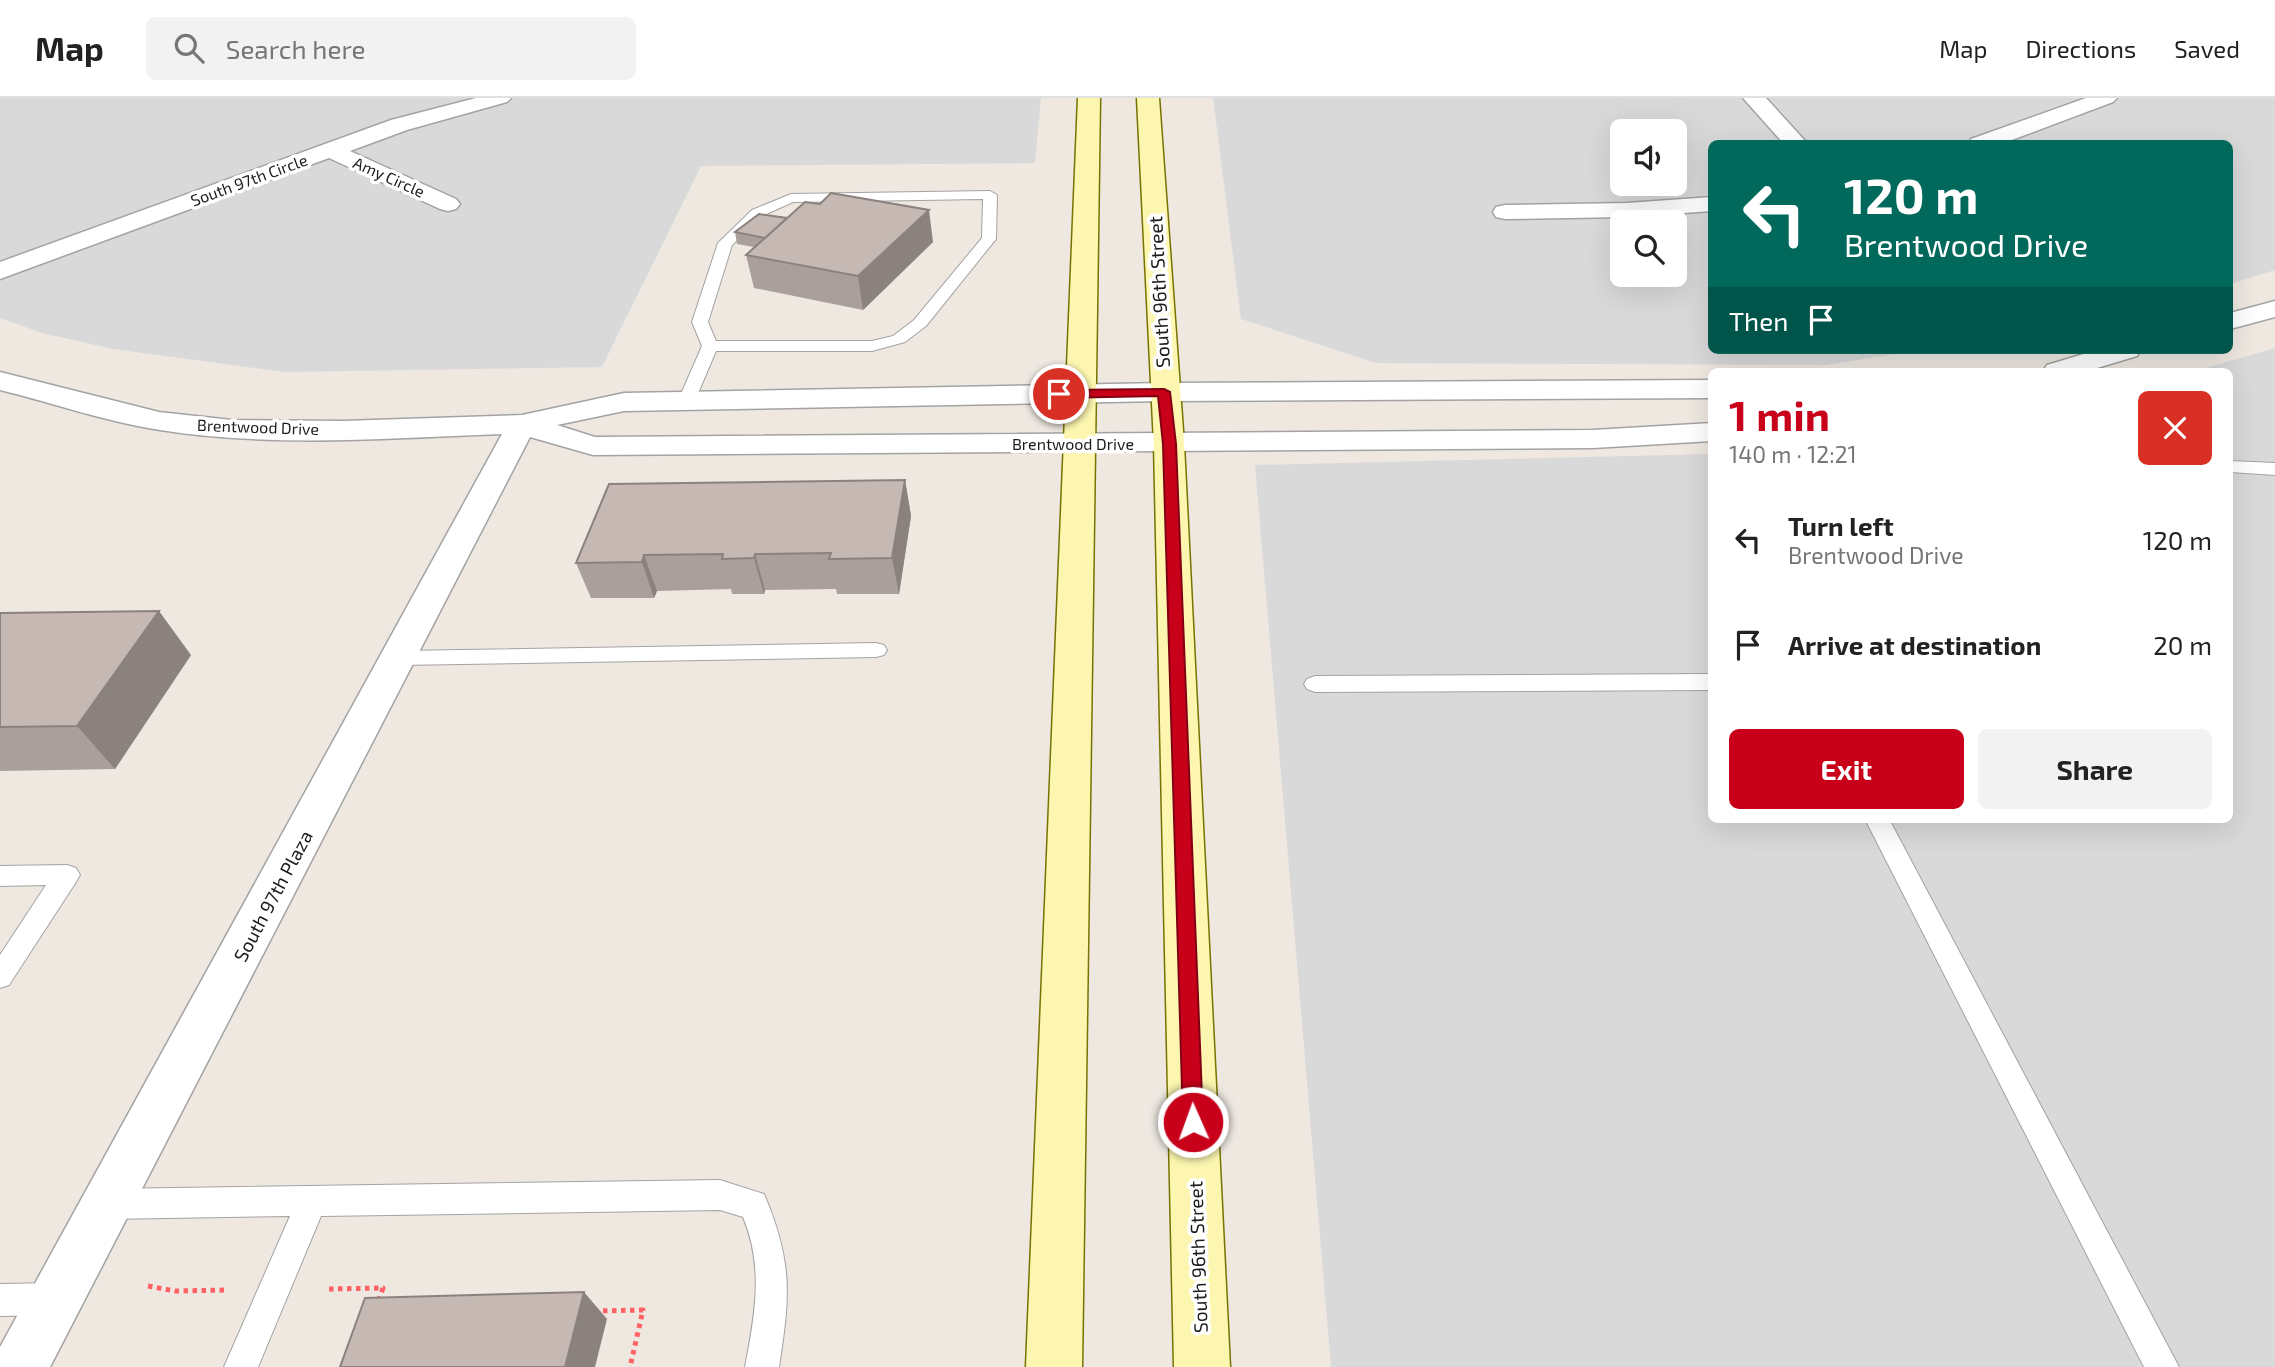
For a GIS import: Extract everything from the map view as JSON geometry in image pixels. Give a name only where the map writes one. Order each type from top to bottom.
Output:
[{"type":"main road","points":[[1054,1367],[1089,98]]},
{"type":"main road","name":"South 96th Street","points":[[1148,98],[1169,444],[1202,1367]]},
{"type":"street","name":"South 97th Circle","points":[[0,271],[399,125],[500,98]]},
{"type":"street","points":[[1755,98],[1793,140]]},
{"type":"street","points":[[1990,140],[2105,98]]},
{"type":"street","name":"Amy Circle","points":[[330,150],[448,204]]},
{"type":"street","points":[[1506,212],[1627,210],[1708,204]]},
{"type":"street","points":[[2233,320],[2275,309]]},
{"type":"street","points":[[2067,368],[2114,354]]},
{"type":"street","name":"Brentwood Drive","points":[[0,381],[159,421],[232,429],[522,424],[624,402],[1164,392],[1708,389]]},
{"type":"street","name":"Brentwood Drive","points":[[522,424],[593,446],[1593,439],[1708,432]]},
{"type":"street","name":"South 97th Plaza","points":[[20,1367],[522,424]]},
{"type":"lane","points":[[687,401],[710,346],[700,323],[725,243],[757,213],[791,198],[990,195],[989,239],[920,323],[899,339],[872,346],[710,346]]},
{"type":"lane","points":[[2233,467],[2275,469]]},
{"type":"lane","points":[[399,658],[876,650]]},
{"type":"lane","points":[[1315,684],[1708,682]]},
{"type":"lane","points":[[1879,823],[2162,1367]]},
{"type":"lane","points":[[0,876],[67,875],[0,977]]},
{"type":"lane","points":[[107,1204],[720,1195],[753,1205],[771,1252],[775,1290],[762,1367]]},
{"type":"lane","points":[[241,1367],[312,1202]]},
{"type":"lane","points":[[0,1300],[57,1299]]},
{"type":"path","points":[[148,1286],[175,1291],[227,1290]]},
{"type":"path","points":[[329,1289],[383,1288],[374,1315]]},
{"type":"path","points":[[589,1311],[643,1310],[630,1367]]},
{"type":"shaded area","points":[[0,98],[1041,98],[1035,163],[701,166],[602,367],[284,372],[113,349],[42,333],[0,318]]},
{"type":"shaded area","points":[[1213,98],[2275,98],[2275,270],[2233,283],[2233,140],[1708,140],[1708,354],[1895,354],[1826,365],[1376,363],[1241,319]]},
{"type":"shaded area","points":[[2275,348],[2275,1367],[1331,1367],[1255,465],[1708,454],[1708,823],[2233,823],[2233,368],[2205,368]]},
{"type":"building","points":[[831,193],[929,210],[858,276],[746,255],[805,202],[820,204]]},
{"type":"building","points":[[759,214],[787,218],[765,238],[735,232]]},
{"type":"building","points":[[905,480],[892,558],[829,559],[831,553],[755,554],[754,558],[722,559],[723,554],[644,555],[642,562],[576,563],[609,484]]},
{"type":"building","points":[[159,611],[77,726],[0,727],[0,613]]},
{"type":"building","points":[[584,1292],[565,1367],[340,1367],[365,1298]]},
{"type":"route","points":[[1059,394],[1164,392],[1169,444],[1193,1122]]}]
